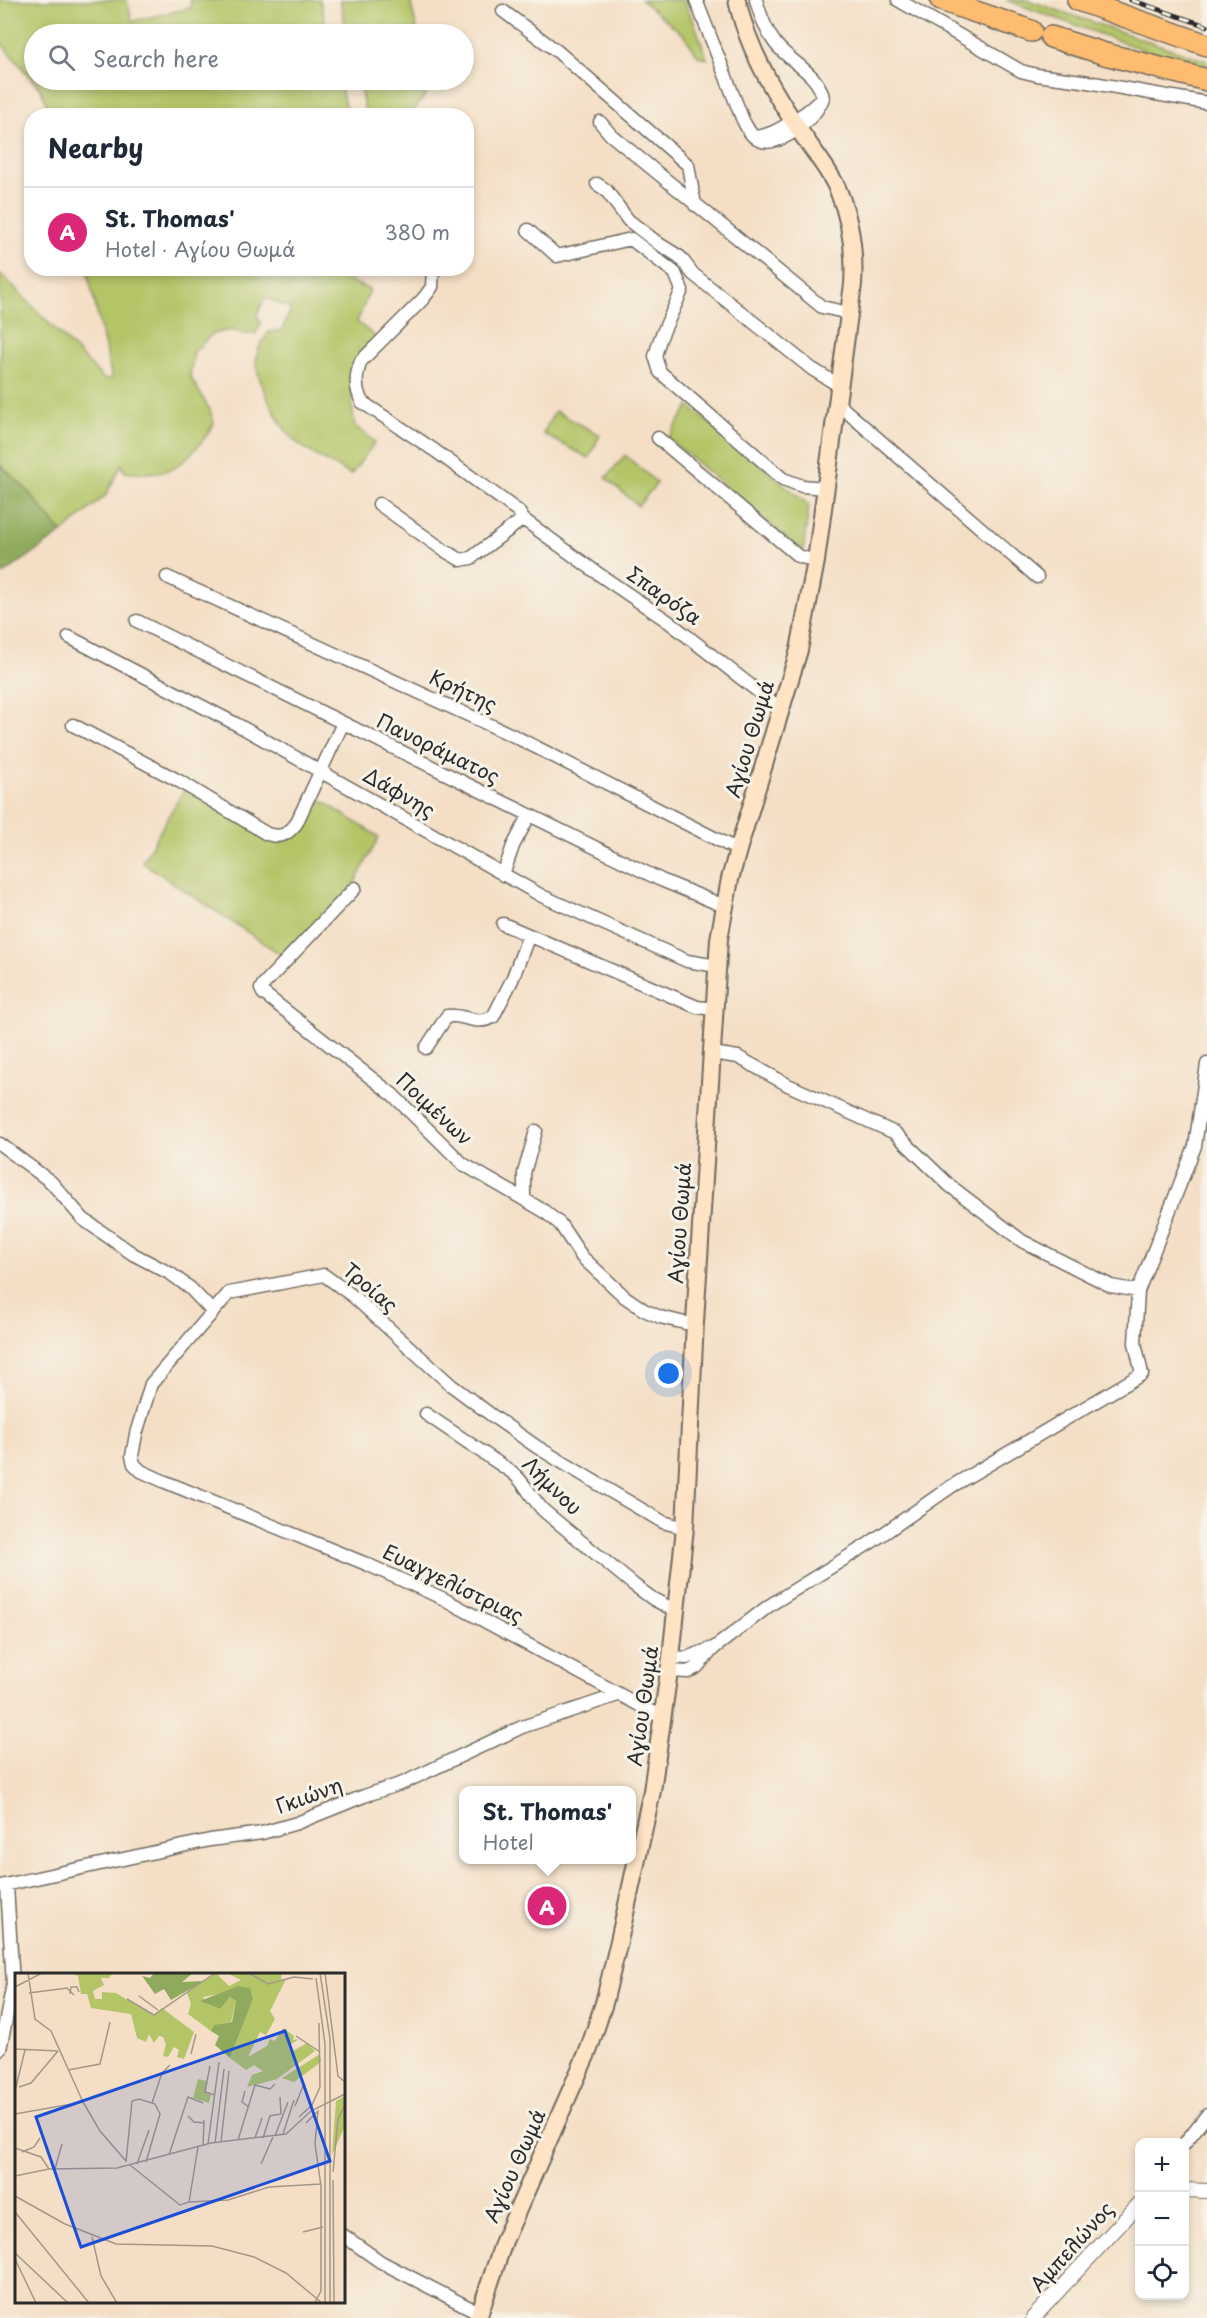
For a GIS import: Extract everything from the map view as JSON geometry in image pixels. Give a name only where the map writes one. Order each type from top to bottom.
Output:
[{"type":"highway","points":[[941,0],[1105,54],[1207,80]]},
{"type":"highway","points":[[1078,0],[1207,45]]},
{"type":"main road","name":"Αγίου Θωμά","points":[[636,1861],[663,1718],[685,1527],[714,1010],[724,906],[738,850],[799,650],[816,561],[838,405],[854,258],[846,214],[827,169],[795,124],[754,52],[737,0]]},
{"type":"main road","name":"Αγίου Θωμά","points":[[479,2315],[504,2241],[589,2049],[604,2003],[635,1864]]},
{"type":"street","points":[[696,0],[742,118],[750,133],[765,136],[795,124],[816,104],[822,91],[819,85],[775,44],[768,33],[756,0]]},
{"type":"street","points":[[898,0],[1021,71],[1207,103]]},
{"type":"street","points":[[503,11],[557,51],[688,165],[695,205]]},
{"type":"street","points":[[600,122],[611,135],[822,307],[849,313]]},
{"type":"street","points":[[597,184],[606,190],[628,220],[680,257],[693,274],[812,369],[840,386]]},
{"type":"street","points":[[528,230],[557,256],[630,239],[675,273],[682,290],[660,339],[655,356],[660,372],[783,479],[802,486],[826,488]]},
{"type":"street","name":"Σπαρόζα","points":[[433,276],[432,287],[423,299],[361,361],[356,375],[357,392],[362,402],[434,450],[518,511],[524,519],[600,576],[669,622],[773,703],[782,706]]},
{"type":"street","points":[[838,405],[1037,577]]},
{"type":"street","points":[[658,438],[798,556],[816,561]]},
{"type":"street","points":[[379,504],[461,560],[471,558],[524,519]]},
{"type":"street","name":"Κρήτης","points":[[167,577],[514,736],[738,850]]},
{"type":"street","name":"Πανοράματος","points":[[137,621],[529,816],[661,880],[724,906]]},
{"type":"street","name":"Δάφνης","points":[[69,637],[177,692],[542,896],[687,961],[717,966]]},
{"type":"street","points":[[73,725],[179,781],[267,834],[279,837],[288,834],[296,824],[343,723]]},
{"type":"street","points":[[503,875],[513,846],[529,816]]},
{"type":"street","name":"Ποιμένων","points":[[356,888],[263,985],[261,989],[263,993],[393,1095],[463,1164],[524,1198],[560,1224],[582,1257],[625,1297],[644,1310],[660,1317],[685,1323],[695,1322]]},
{"type":"street","points":[[503,924],[697,1008],[714,1010]]},
{"type":"street","points":[[426,1048],[447,1016],[454,1015],[480,1022],[493,1017],[512,980],[529,935]]},
{"type":"street","points":[[712,1053],[738,1057],[788,1085],[895,1133],[949,1185],[1022,1241],[1111,1286],[1138,1291]]},
{"type":"street","points":[[670,1664],[687,1672],[698,1667],[714,1647],[770,1605],[853,1555],[952,1486],[1142,1374],[1135,1343],[1138,1291],[1195,1146],[1207,1064]]},
{"type":"street","points":[[524,1198],[524,1173],[536,1131]]},
{"type":"street","points":[[0,1144],[51,1182],[83,1219],[133,1254],[171,1274],[190,1288],[212,1311]]},
{"type":"street","name":"Τροίας","points":[[216,1504],[141,1471],[134,1464],[132,1456],[136,1434],[152,1384],[229,1293],[324,1275],[354,1297],[452,1385],[494,1417],[537,1447],[663,1522],[685,1527]]},
{"type":"street","name":"Λήμνου","points":[[426,1414],[513,1473],[521,1480],[533,1501],[544,1511],[634,1585],[653,1599],[676,1611]]},
{"type":"street","name":"Ευαγγελίστριας","points":[[216,1504],[364,1563],[442,1598],[663,1718]]},
{"type":"street","name":"Γκιώνη","points":[[4,1886],[85,1866],[210,1840],[262,1833],[297,1823],[403,1783],[537,1721],[618,1695]]},
{"type":"street","points":[[0,2049],[13,1984],[4,1886]]},
{"type":"street","points":[[1189,2139],[1207,2115]]},
{"type":"street","points":[[1189,2190],[1207,2192]]},
{"type":"street","name":"Αμπελώνος","points":[[1033,2318],[1135,2208]]},
{"type":"street","points":[[345,2237],[381,2262],[472,2309],[479,2315]]},
{"type":"green space","points":[[0,0],[127,0],[132,21],[191,8],[190,0],[320,0],[326,24],[24,24],[24,70],[0,42]]},
{"type":"green space","points":[[340,0],[410,0],[416,24],[345,24]]},
{"type":"green space","points":[[641,0],[683,0],[694,22],[707,59],[698,56],[684,35]]},
{"type":"green space","points":[[1006,0],[1027,0],[1207,61],[1207,73]]},
{"type":"green space","points":[[41,90],[341,90],[345,108],[48,108]]},
{"type":"green space","points":[[360,90],[429,90],[416,108],[364,108]]},
{"type":"green space","points":[[0,273],[105,380],[112,378],[89,276],[344,276],[343,278],[370,290],[357,322],[378,339],[357,371],[352,388],[352,398],[355,426],[375,442],[351,475],[308,451],[295,441],[276,415],[260,381],[256,358],[269,332],[282,330],[291,309],[265,297],[257,315],[261,323],[255,334],[244,334],[231,330],[212,334],[194,352],[190,376],[210,410],[214,423],[197,447],[176,467],[165,471],[129,472],[124,471],[122,464],[106,495],[62,533],[27,490],[0,465]]},
{"type":"green space","points":[[689,406],[809,505],[803,552],[668,438]]},
{"type":"green space","points":[[555,411],[600,435],[589,458],[543,434]]},
{"type":"green space","points":[[625,455],[657,483],[638,506],[606,478]]},
{"type":"green space","points":[[0,465],[27,490],[62,533],[0,576]]},
{"type":"green space","points":[[185,788],[282,841],[293,837],[315,796],[379,837],[351,890],[286,958],[142,862]]},
{"type":"railway","points":[[1131,0],[1207,26]]},
{"type":"place","name":"St. Thomas'","points":[[547,1906]]}]
